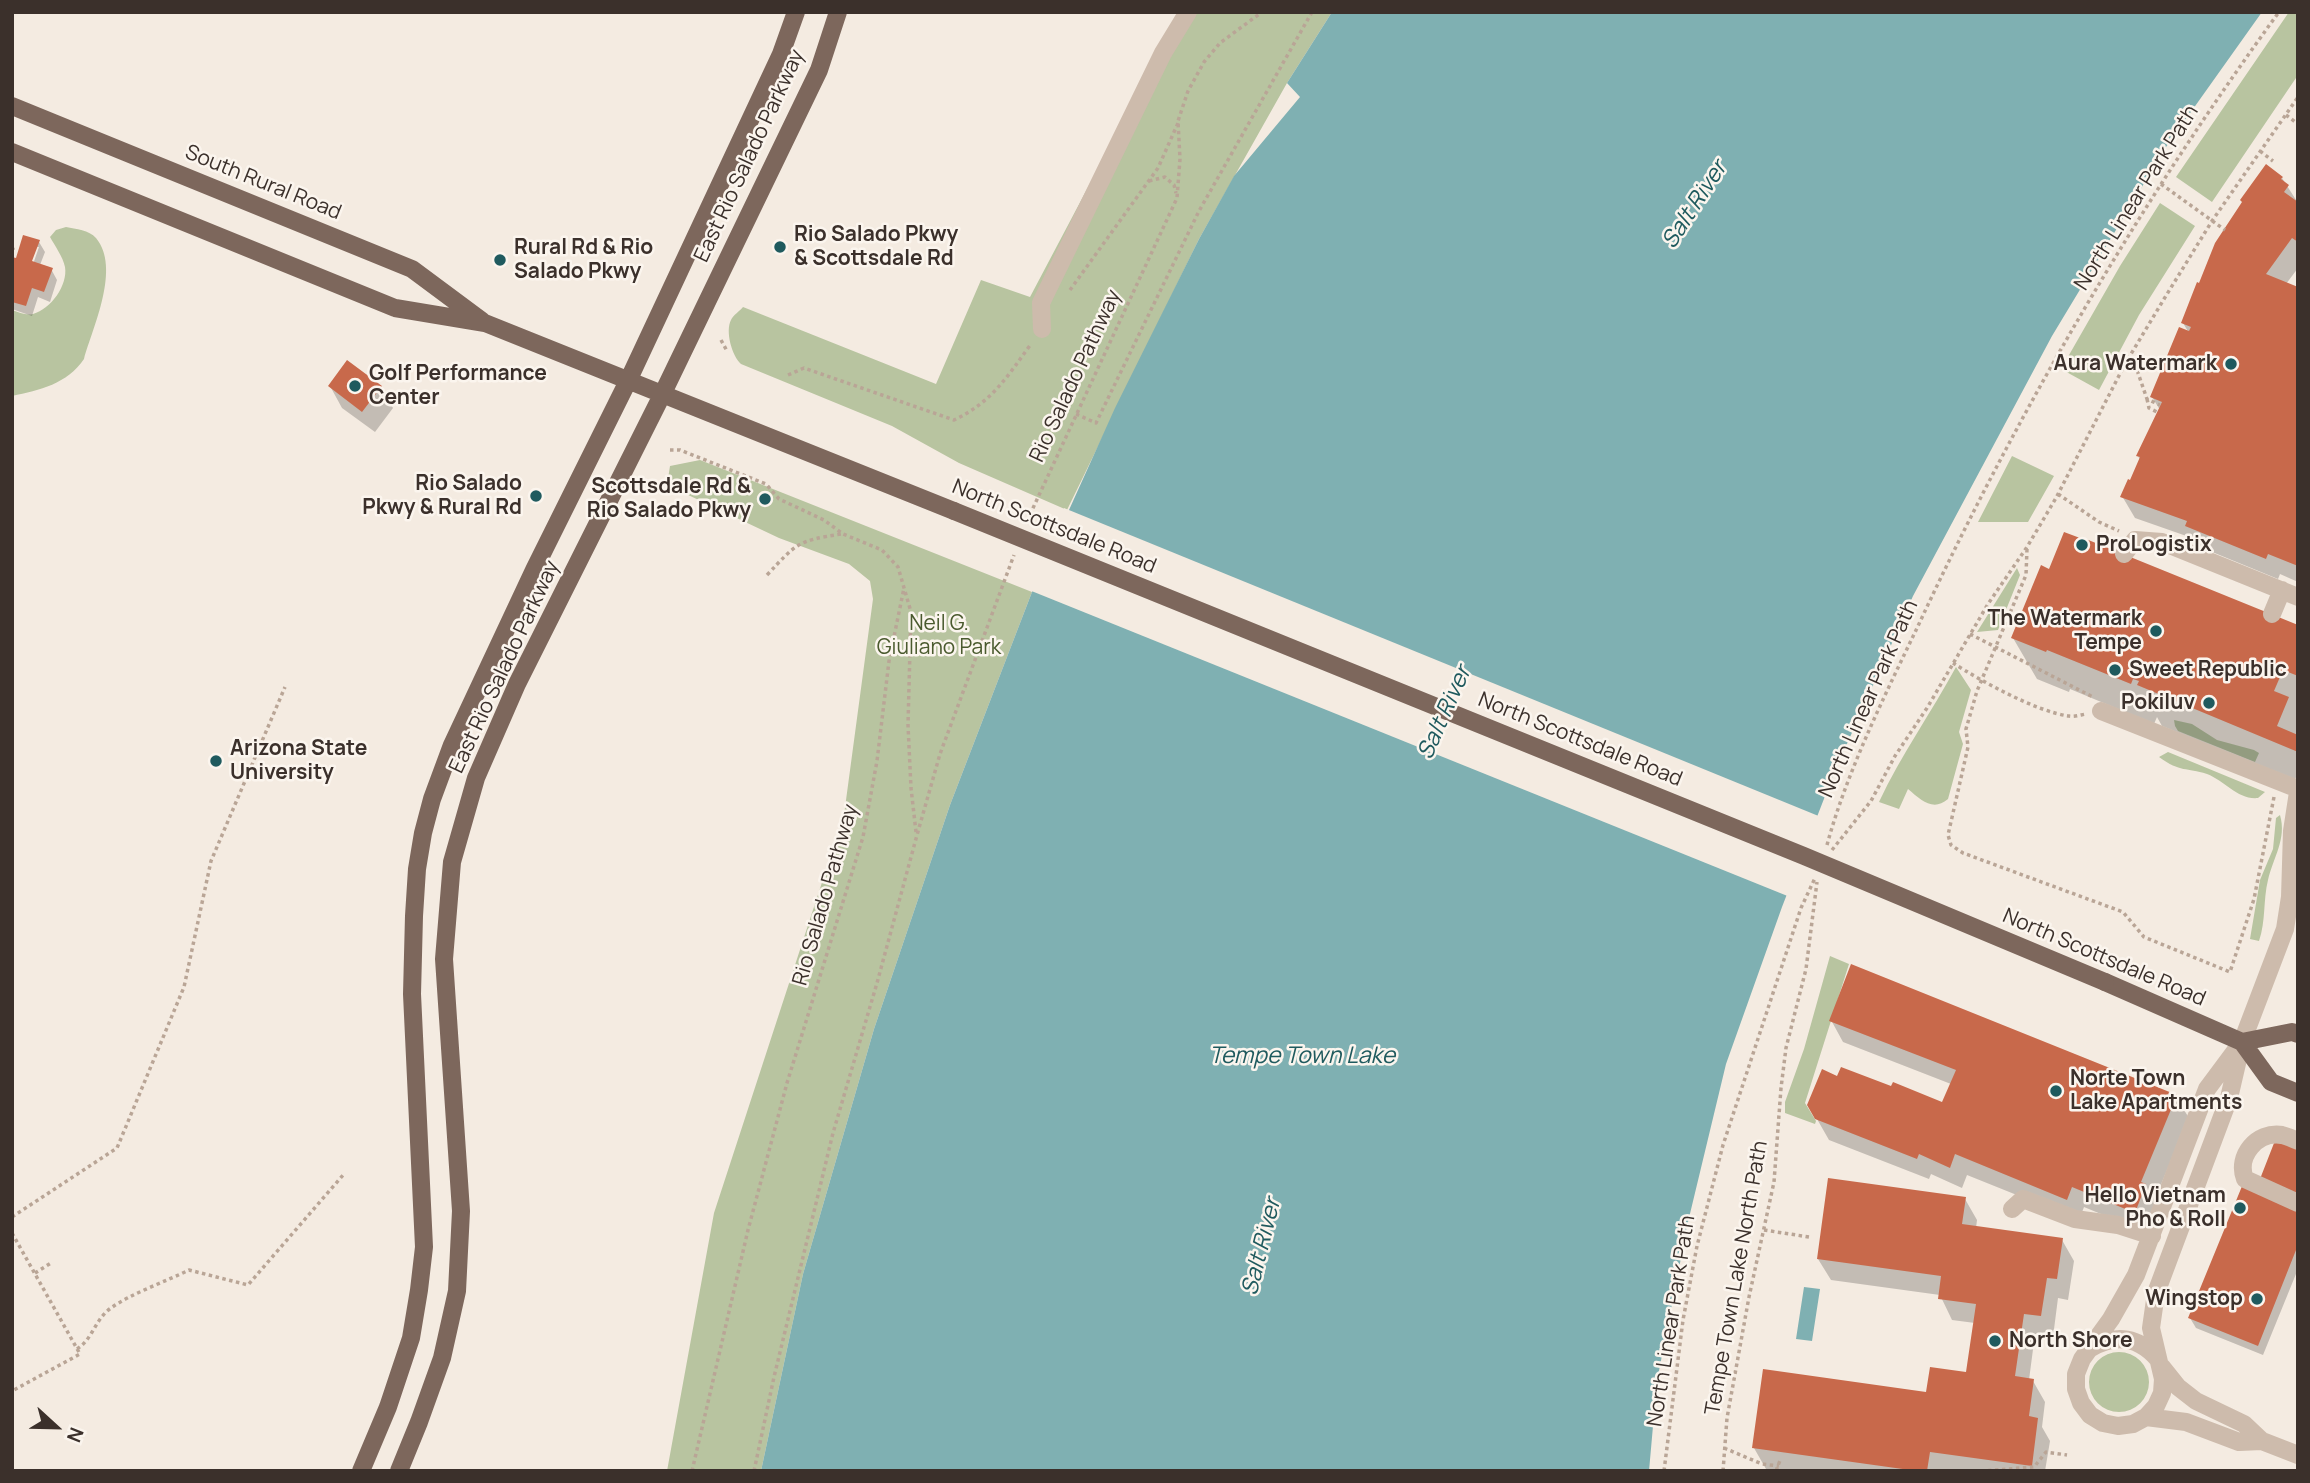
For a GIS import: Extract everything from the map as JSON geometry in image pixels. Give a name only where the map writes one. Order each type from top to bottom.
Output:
[{"type":"main road","name":"East Rio Salado Parkway","points":[[361,1471],[388,1407],[411,1338],[424,1247],[412,994],[417,869],[432,799],[452,745],[534,570],[628,382],[781,54],[796,12]]},
{"type":"main road","name":"East Rio Salado Parkway","points":[[399,1471],[442,1357],[457,1291],[461,1211],[444,959],[452,862],[476,778],[517,684],[662,395],[819,70],[838,12]]},
{"type":"main road","name":"South Rural Road","points":[[12,106],[412,269],[485,323]]},
{"type":"main road","name":"South Rural Road","points":[[12,152],[394,308],[485,323],[662,395]]},
{"type":"main road","name":"North Scottsdale Road","points":[[662,395],[843,465],[1778,846],[2242,1042]]},
{"type":"main road","points":[[2298,1034],[2292,1032],[2242,1042],[2271,1082],[2298,1093]]},
{"type":"street","points":[[1042,329],[1041,303],[1163,53],[1188,12]]},
{"type":"street","points":[[2129,547],[2162,542],[2290,594],[2272,614]]},
{"type":"street","points":[[2101,711],[2298,790],[2292,831],[2290,897],[2285,929],[2242,1042],[2229,1098],[2156,1293],[2151,1328],[2163,1379],[2162,1393],[2156,1406],[2146,1417],[2133,1424],[2118,1426],[2103,1423],[2090,1415],[2081,1403],[2076,1389],[2079,1367],[2136,1275],[2207,1089],[2242,1042]]},
{"type":"street","points":[[2298,1141],[2280,1135],[2269,1136],[2253,1144],[2246,1152],[2242,1171],[2245,1179],[2298,1203]]},
{"type":"street","points":[[2017,1204],[2076,1219],[2118,1225],[2152,1236]]},
{"type":"street","points":[[2091,1348],[2102,1341],[2127,1338],[2139,1342],[2178,1387],[2196,1401],[2244,1423],[2262,1441]]},
{"type":"street","points":[[2146,1417],[2186,1423],[2239,1442],[2262,1441],[2298,1455]]},
{"type":"path","name":"Rio Salado Pathway","points":[[1026,524],[1177,198],[1180,159],[1178,121],[1188,91],[1204,62],[1220,43],[1262,12]]},
{"type":"path","points":[[1076,414],[1096,423],[1199,211],[1312,12]]},
{"type":"path","name":"North Linear Park Path","points":[[1826,848],[1835,815],[1889,688],[1944,569],[2020,424],[2161,184],[2278,12]]},
{"type":"path","points":[[1826,860],[1871,801],[1895,756],[1987,604],[2027,547],[2126,364],[2212,221],[2298,97]]},
{"type":"path","points":[[2286,115],[2298,124]]},
{"type":"path","points":[[1066,295],[1158,168],[1178,121]]},
{"type":"path","points":[[2260,151],[2273,161]]},
{"type":"path","points":[[1148,182],[1161,177],[1170,179],[1177,198]]},
{"type":"path","points":[[2161,184],[2225,230]]},
{"type":"path","points":[[788,375],[804,368],[954,420],[980,406],[996,391],[1042,329]]},
{"type":"path","points":[[720,340],[727,351]]},
{"type":"path","points":[[2126,364],[2137,370],[2149,408],[2157,412]]},
{"type":"path","points":[[2147,399],[2160,405]]},
{"type":"path","points":[[670,450],[680,450],[766,484],[779,499],[824,520],[843,534],[882,550],[898,567],[911,612],[908,725],[911,788],[917,835]]},
{"type":"path","points":[[2058,494],[2129,547]]},
{"type":"path","points":[[767,575],[794,546],[812,539],[843,534]]},
{"type":"path","points":[[2027,547],[2026,575],[1981,681],[1966,729],[1968,747],[1948,835],[1951,845],[1962,853],[2123,912],[2144,937],[2230,972],[2254,899],[2274,797]]},
{"type":"path","points":[[754,1471],[816,1199],[940,754],[1016,549]]},
{"type":"path","name":"Rio Salado Pathway","points":[[692,1471],[741,1256],[787,1083],[863,836],[877,761],[889,661],[904,588]]},
{"type":"path","points":[[1953,663],[1981,681],[2043,708],[2071,717],[2101,711],[2092,696],[1970,634]]},
{"type":"path","points":[[12,1217],[117,1148],[184,987],[211,861],[285,687]]},
{"type":"path","name":"North Linear Park Path","points":[[1664,1471],[1683,1320],[1697,1246],[1719,1158],[1801,908],[1820,869]]},
{"type":"path","name":"Tempe Town Lake North Path","points":[[1723,1471],[1724,1448],[1749,1297],[1774,1182],[1786,1048],[1806,969],[1815,888],[1820,869]]},
{"type":"path","points":[[77,1349],[88,1342],[95,1325],[110,1308],[189,1270],[248,1285],[344,1174]]},
{"type":"path","points":[[1764,1230],[1809,1237]]},
{"type":"path","points":[[12,1233],[80,1354],[12,1391]]},
{"type":"path","points":[[35,1273],[51,1263]]},
{"type":"path","points":[[1724,1448],[1762,1464],[1779,1466]]},
{"type":"path","points":[[1981,1471],[2034,1467],[2046,1452],[2067,1455]]},
{"type":"path","points":[[1776,1471],[1780,1458]]},
{"type":"green space","points":[[1185,12],[1332,12],[1287,83],[1199,239],[1067,510],[959,463],[892,426],[741,364],[730,343],[729,325],[743,307],[936,384],[981,280],[1030,297],[1161,49]]},
{"type":"green space","points":[[2289,12],[2298,12],[2298,75],[2212,202],[2176,177]]},
{"type":"green space","points":[[2160,203],[2195,226],[2139,315],[2099,390],[2061,369]]},
{"type":"green space","points":[[66,227],[90,233],[103,250],[106,281],[93,331],[84,359],[70,374],[43,388],[12,396],[12,310],[33,314],[46,307],[57,295],[64,281],[65,267],[50,237],[56,230]]},
{"type":"green space","points":[[2012,456],[2054,476],[2028,522],[1978,522]]},
{"type":"green space","name":"Neil G. Giuliano Park","points":[[700,460],[1032,592],[950,805],[874,1029],[803,1274],[761,1471],[667,1471],[714,1213],[844,815],[873,599],[870,581],[849,564],[779,538],[667,485],[670,466]]},
{"type":"green space","points":[[2017,568],[2020,575],[1998,630],[1977,632]]},
{"type":"green space","points":[[1956,667],[1971,690],[1959,732],[1963,744],[1948,799],[1943,803],[1927,803],[1908,789],[1899,809],[1879,802],[1897,768]]},
{"type":"green space","points":[[2174,720],[2192,724],[2217,740],[2254,750],[2259,753],[2255,762],[2178,731]]},
{"type":"green space","points":[[2168,752],[2265,792],[2258,798],[2244,796],[2214,777],[2178,768],[2159,757]]},
{"type":"green space","points":[[2280,815],[2281,840],[2268,880],[2259,941],[2250,939],[2260,880],[2273,849],[2276,818]]},
{"type":"green space","points":[[1830,956],[1849,964],[1805,1103],[1816,1121],[1815,1124],[1785,1113],[1785,1102],[1804,1049]]},
{"type":"green space","points":[[2119,1352],[2140,1361],[2149,1382],[2140,1403],[2119,1412],[2098,1403],[2089,1382],[2098,1361]]},
{"type":"water","name":"Tempe Town Lake","points":[[1332,12],[2262,12],[2166,147],[2052,336],[1913,596],[1834,773],[1782,907],[1726,1064],[1688,1222],[1657,1381],[1649,1471],[761,1471],[803,1274],[874,1029],[950,805],[1032,592],[1115,408],[1199,239],[1234,176],[1300,97],[1287,83]]},
{"type":"water","points":[[1804,1287],[1820,1289],[1812,1341],[1796,1339]]},
{"type":"pier","points":[[1064,508],[1821,817],[1790,897],[1029,590]]},
{"type":"building","name":"Aura Watermark","points":[[2266,164],[2283,177],[2281,179],[2289,185],[2284,192],[2298,202],[2298,242],[2292,238],[2266,274],[2298,287],[2298,566],[2268,554],[2266,559],[2185,526],[2187,521],[2120,497],[2128,479],[2130,480],[2140,457],[2136,456],[2162,402],[2150,397],[2179,327],[2189,331],[2191,327],[2181,323],[2197,282],[2199,283],[2215,243],[2242,202],[2240,200]]},
{"type":"building","points":[[23,235],[40,240],[32,261],[53,268],[44,292],[32,288],[26,306],[12,302],[12,257],[16,258]]},
{"type":"building","name":"Golf Performance Center","points":[[347,360],[382,386],[362,412],[328,386]]},
{"type":"building","name":"The Watermark Tempe","points":[[2064,532],[2298,625],[2298,676],[2283,670],[2274,691],[2289,697],[2277,726],[2298,735],[2298,752],[2137,685],[2139,681],[2133,679],[2131,684],[2011,638],[2041,565],[2049,569]]},
{"type":"building","name":"Norte Town Lake Apartments","points":[[1851,964],[2177,1095],[2141,1182],[2146,1184],[2135,1213],[2072,1187],[2067,1200],[1955,1154],[1950,1168],[1919,1154],[1917,1159],[1815,1119],[1807,1105],[1822,1069],[1837,1076],[1841,1067],[1891,1086],[1893,1082],[1942,1102],[1956,1070],[1829,1021]]},
{"type":"building","points":[[2276,1138],[2298,1146],[2298,1245],[2258,1346],[2188,1318],[2247,1174],[2260,1179]]},
{"type":"building","name":"North Shore","points":[[1828,1178],[1966,1197],[1962,1224],[2063,1238],[2057,1279],[2047,1278],[2041,1316],[2024,1314],[2015,1376],[2034,1379],[2029,1416],[2038,1418],[2032,1466],[1930,1452],[1927,1471],[1917,1471],[1752,1448],[1763,1369],[1926,1392],[1930,1367],[1966,1372],[1976,1304],[1938,1299],[1941,1276],[1817,1259]]},
{"type":"place","name":"Rio Salado Pkwy & Scottsdale Rd","points":[[780,247]]},
{"type":"place","name":"Rural Rd & Rio Salado Pkwy","points":[[500,260]]},
{"type":"place","name":"Aura Watermark","points":[[2231,364]]},
{"type":"place","name":"Golf Performance Center","points":[[355,386]]},
{"type":"place","name":"Rio Salado Pkwy & Rural Rd","points":[[536,496]]},
{"type":"place","name":"Scottsdale Rd & Rio Salado Pkwy","points":[[765,499]]},
{"type":"place","name":"ProLogistix","points":[[2082,545]]},
{"type":"place","name":"The Watermark Tempe","points":[[2156,631]]},
{"type":"place","name":"Sweet Republic","points":[[2115,670]]},
{"type":"place","name":"Pokiluv","points":[[2209,703]]},
{"type":"place","name":"Arizona State University","points":[[216,761]]},
{"type":"place","name":"Norte Town Lake Apartments","points":[[2056,1091]]},
{"type":"place","name":"Hello Vietnam Pho & Roll","points":[[2240,1208]]},
{"type":"place","name":"Wingstop","points":[[2257,1299]]},
{"type":"place","name":"North Shore","points":[[1995,1341]]},
{"type":"water label","name":"Salt River","points":[[1695,205]]},
{"type":"water label","name":"Salt River","points":[[1445,713]]},
{"type":"water label","name":"Salt River","points":[[1262,1247]]}]
